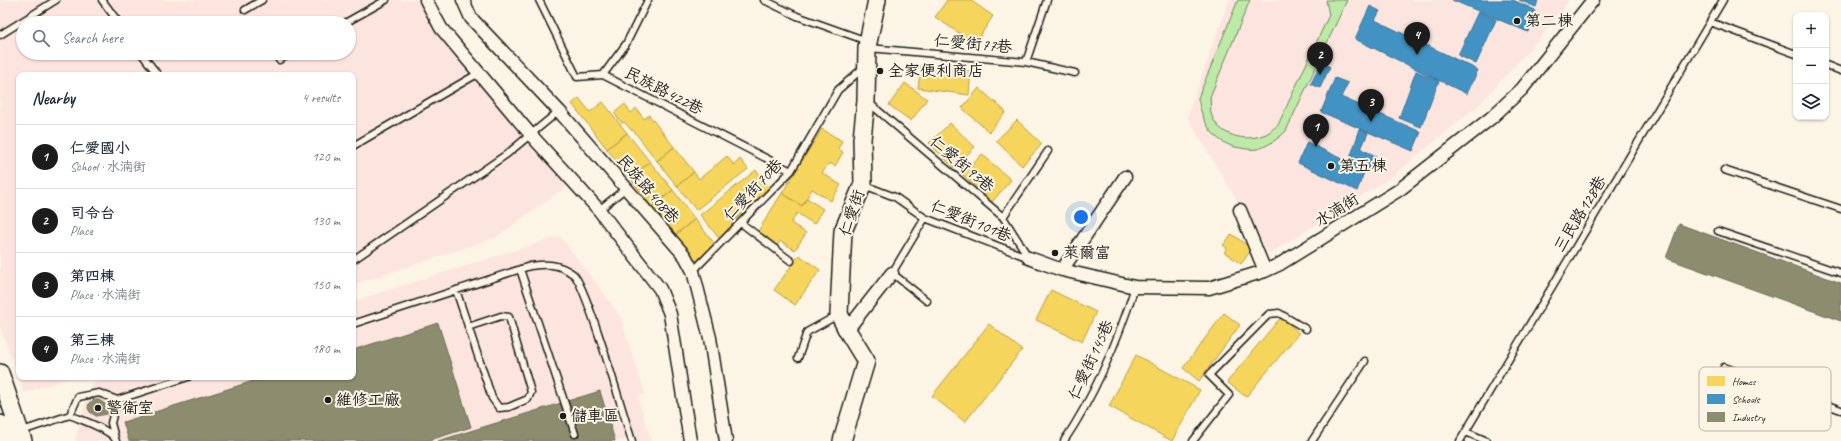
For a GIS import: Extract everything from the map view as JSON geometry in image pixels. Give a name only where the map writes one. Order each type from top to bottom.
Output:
[{"type":"street","points":[[426,0],[441,28],[531,135],[599,210],[660,289],[670,314],[690,441]]},
{"type":"street","name":"民族路408巷","points":[[463,0],[471,18],[559,112],[685,256],[693,271],[710,338],[726,441]]},
{"type":"street","name":"仁愛街","points":[[842,441],[866,361],[839,314],[843,231],[863,184],[862,139],[866,100],[868,44],[877,0]]},
{"type":"street","name":"水湳街","points":[[1029,258],[1062,270],[1135,287],[1208,288],[1265,271],[1280,264],[1398,190],[1491,118],[1522,89],[1594,0]]},
{"type":"street","points":[[1062,270],[1125,177]]},
{"type":"street","points":[[1240,210],[1265,271]]},
{"type":"street","points":[[847,330],[892,273]]},
{"type":"street","points":[[0,373],[11,435]]},
{"type":"lane","points":[[31,16],[56,0]]},
{"type":"lane","points":[[102,0],[114,16]]},
{"type":"lane","points":[[245,10],[262,0]]},
{"type":"lane","points":[[356,17],[386,0]]},
{"type":"lane","points":[[539,0],[577,77],[603,75]]},
{"type":"lane","name":"民族路422巷","points":[[648,0],[626,44],[603,75],[791,171]]},
{"type":"lane","name":"仁愛街77巷","points":[[764,0],[797,16],[868,44],[1026,62],[1075,73]]},
{"type":"lane","points":[[1026,62],[1047,0]]},
{"type":"lane","name":"三民路128巷","points":[[1460,441],[1723,0]]},
{"type":"lane","points":[[1710,22],[1793,53]]},
{"type":"lane","points":[[0,36],[16,26]]},
{"type":"lane","points":[[146,60],[156,72]]},
{"type":"lane","name":"仁愛街70巷","points":[[693,271],[791,171],[838,90],[867,64]]},
{"type":"lane","points":[[1829,66],[1841,71]]},
{"type":"lane","points":[[356,144],[479,73]]},
{"type":"lane","name":"仁愛街93巷","points":[[866,100],[1003,216],[1029,258]]},
{"type":"lane","points":[[356,258],[507,154],[559,112]]},
{"type":"lane","points":[[1003,216],[1048,151]]},
{"type":"lane","points":[[1724,170],[1841,208]]},
{"type":"lane","name":"仁愛街101巷","points":[[863,184],[895,197],[925,218],[1029,258]]},
{"type":"lane","points":[[599,210],[626,188]]},
{"type":"lane","points":[[925,218],[892,273],[927,302]]},
{"type":"lane","points":[[741,223],[791,260]]},
{"type":"lane","points":[[1718,231],[1841,273]]},
{"type":"lane","points":[[356,323],[530,266],[553,264],[574,275],[586,299],[632,441]]},
{"type":"lane","points":[[520,269],[575,434]]},
{"type":"lane","name":"仁愛街145巷","points":[[1064,441],[1099,378],[1124,322],[1135,287]]},
{"type":"lane","points":[[456,290],[468,328],[492,398],[499,408],[508,407],[528,399],[531,392],[509,317],[501,316],[468,328]]},
{"type":"lane","points":[[1193,441],[1229,395],[1209,375],[1269,314],[1280,313],[1306,329]]},
{"type":"lane","points":[[798,358],[807,332],[839,314]]},
{"type":"lane","points":[[1312,441],[1364,361]]},
{"type":"lane","points":[[70,415],[78,397],[98,393],[117,400],[179,380]]},
{"type":"lane","points":[[116,439],[111,423],[117,400]]},
{"type":"lane","points":[[1831,406],[1841,410]]},
{"type":"lane","points":[[11,435],[70,415],[102,429],[116,439]]},
{"type":"lane","points":[[1466,432],[1487,441]]},
{"type":"shaded area","points":[[0,0],[426,0],[430,9],[577,179],[495,238],[356,284],[356,72],[16,72],[16,371],[0,327]]},
{"type":"shaded area","points":[[1229,0],[1569,0],[1548,29],[1478,106],[1390,178],[1269,254],[1187,117]]},
{"type":"shaded area","points":[[560,236],[620,315],[645,394],[638,397],[651,441],[75,441],[91,383],[102,380],[356,380],[356,300]]},
{"type":"shaded area","points":[[19,380],[64,380],[24,393]]},
{"type":"green space","points":[[1238,0],[1250,0],[1210,97],[1211,113],[1214,121],[1226,132],[1233,136],[1250,138],[1266,134],[1278,125],[1329,15],[1326,0],[1347,0],[1286,131],[1269,144],[1255,149],[1232,146],[1217,137],[1211,131],[1203,116],[1198,98]]},
{"type":"building: Homes","points":[[947,0],[970,0],[993,16],[975,44],[935,17]]},
{"type":"building: Homes","points":[[921,65],[971,71],[969,95],[918,88]]},
{"type":"building: Homes","points":[[905,83],[927,99],[911,121],[889,105]]},
{"type":"building: Homes","points":[[979,88],[1006,112],[989,132],[962,108]]},
{"type":"building: Homes","points":[[579,98],[590,112],[603,102],[627,133],[607,149],[572,104]]},
{"type":"building: Homes","points":[[625,104],[631,113],[636,108],[644,119],[649,115],[674,147],[657,161],[633,130],[632,131],[624,122],[622,123],[614,113]]},
{"type":"building: Homes","points":[[1017,120],[1042,144],[1022,166],[996,141]]},
{"type":"building: Homes","points":[[950,123],[975,147],[954,168],[929,143]]},
{"type":"building: Homes","points":[[822,129],[842,141],[838,149],[843,152],[835,166],[829,163],[822,173],[841,185],[831,201],[812,189],[802,206],[782,193]]},
{"type":"building: Homes","points":[[627,133],[650,162],[630,178],[607,149]]},
{"type":"building: Homes","points":[[674,147],[694,172],[677,186],[657,161]]},
{"type":"building: Homes","points":[[982,154],[1011,180],[992,202],[963,175]]},
{"type":"building: Homes","points":[[727,156],[734,165],[740,159],[748,169],[696,210],[677,186],[694,172],[699,179]]},
{"type":"building: Homes","points":[[650,162],[673,190],[652,207],[630,178]]},
{"type":"building: Homes","points":[[756,170],[772,190],[732,222],[738,230],[723,243],[700,215]]},
{"type":"building: Homes","points":[[673,190],[695,219],[675,235],[652,207]]},
{"type":"building: Homes","points":[[782,193],[802,206],[807,198],[823,209],[814,224],[797,213],[791,223],[806,233],[795,250],[780,241],[777,246],[757,233]]},
{"type":"building: Homes","points":[[695,219],[718,248],[698,264],[675,235]]},
{"type":"building: Homes","points":[[1232,234],[1252,249],[1241,264],[1224,252],[1227,248],[1223,245]]},
{"type":"building: Homes","points":[[799,255],[820,270],[795,305],[774,290]]},
{"type":"building: Homes","points":[[1051,290],[1096,312],[1082,342],[1036,320]]},
{"type":"building: Homes","points":[[1224,313],[1240,325],[1199,381],[1183,368]]},
{"type":"building: Homes","points":[[1281,317],[1299,333],[1246,397],[1227,382]]},
{"type":"building: Homes","points":[[989,324],[1022,350],[965,422],[932,396]]},
{"type":"building: Homes","points":[[1136,355],[1200,390],[1172,441],[1109,406]]},
{"type":"building: Schools","name":"第二棟","points":[[1452,0],[1513,0],[1535,10],[1528,32]]},
{"type":"building: Schools","points":[[1519,0],[1538,0],[1536,7]]},
{"type":"building: Schools","points":[[1370,6],[1380,11],[1375,20],[1478,70],[1467,94],[1355,39]]},
{"type":"building: Schools","points":[[1478,12],[1496,20],[1476,64],[1458,55]]},
{"type":"building: Schools","points":[[1321,62],[1330,67],[1320,88],[1311,84]]},
{"type":"building: Schools","points":[[1416,71],[1439,81],[1421,127],[1399,118]]},
{"type":"building: Schools","points":[[1335,78],[1348,83],[1341,97],[1421,132],[1413,151],[1321,112]]},
{"type":"building: Schools","points":[[1360,129],[1368,133],[1361,149],[1376,156],[1372,171],[1349,161]]},
{"type":"building: Schools","name":"第五棟","points":[[1307,142],[1365,170],[1357,191],[1298,163]]},
{"type":"building: Industry","points":[[1679,224],[1841,283],[1841,321],[1666,258]]},
{"type":"building: Industry","name":"維修工廠","points":[[438,323],[471,427],[427,441],[129,441],[123,422],[256,380],[356,380],[356,349]]},
{"type":"building: Industry","name":"儲車區","points":[[600,391],[615,441],[438,441]]},
{"type":"building: Industry","name":"警衛室","points":[[94,400],[99,400],[105,404],[108,409],[107,414],[96,416],[90,412],[88,408],[89,403]]},
{"type":"place","name":"第二棟","points":[[1517,21]]},
{"type":"place","name":"第三棟","points":[[1417,55]]},
{"type":"place","name":"全家便利商店","points":[[880,71]]},
{"type":"place","name":"司令台","points":[[1320,75]]},
{"type":"place","name":"第四棟","points":[[1371,122]]},
{"type":"place","name":"仁愛國小","points":[[1316,147]]},
{"type":"place","name":"第五棟","points":[[1331,166]]},
{"type":"place","name":"萊爾富","points":[[1055,253]]},
{"type":"place","name":"維修工廠","points":[[328,400]]},
{"type":"place","name":"警衛室","points":[[98,408]]},
{"type":"place","name":"儲車區","points":[[563,416]]}]
